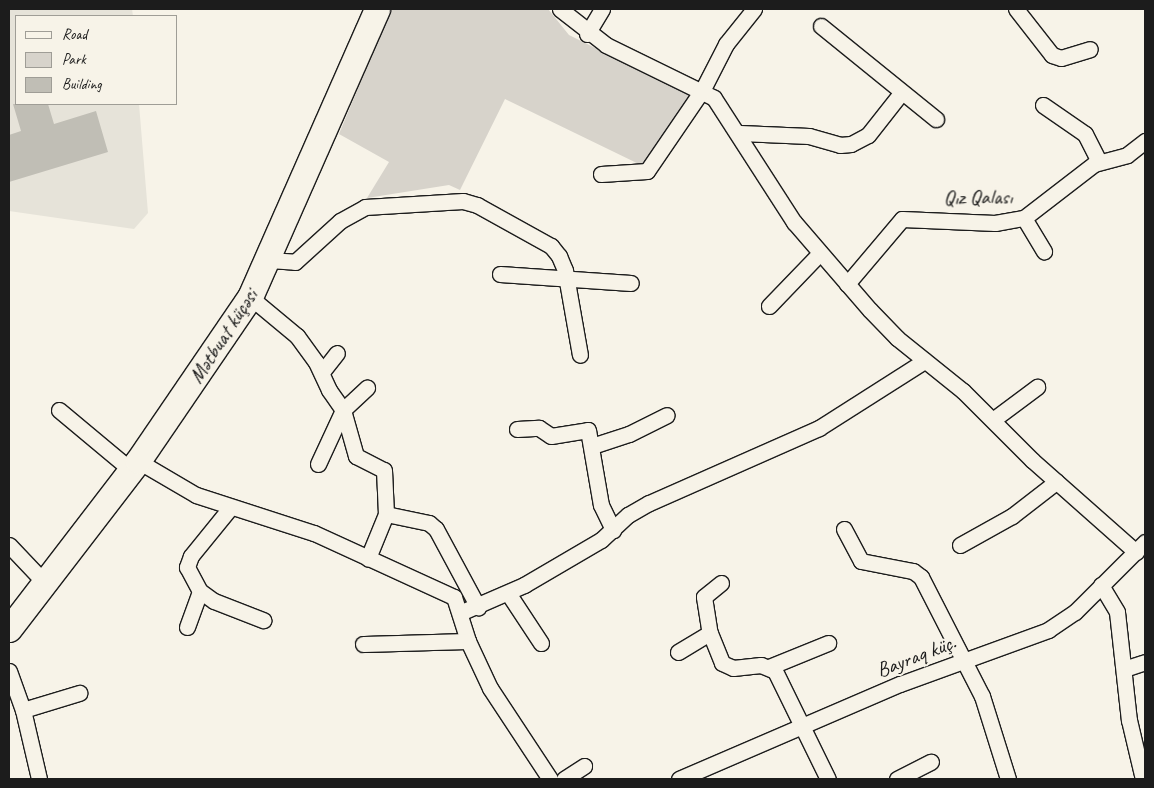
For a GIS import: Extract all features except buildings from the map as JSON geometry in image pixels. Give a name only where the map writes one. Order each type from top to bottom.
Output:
[{"type":"main road","name":"Mətbuat küçəsi","points":[[9,629],[134,465],[250,297],[269,260],[377,9]]},
{"type":"street","points":[[560,9],[587,34],[704,89],[722,105],[779,201],[819,254],[847,284],[924,361],[994,419],[1056,482],[1141,547]]},
{"type":"street","points":[[587,34],[602,9]]},
{"type":"street","points":[[601,174],[647,171],[704,89],[726,44],[754,9]]},
{"type":"street","points":[[1016,9],[1052,55],[1061,58],[1090,49]]},
{"type":"street","points":[[821,26],[901,93],[936,119]]},
{"type":"street","points":[[740,133],[809,136],[840,145],[851,144],[868,135],[901,93]]},
{"type":"street","points":[[1043,106],[1085,134],[1099,161]]},
{"type":"street","name":"Qız Qalası","points":[[847,284],[902,219],[995,223],[1024,218],[1099,161],[1119,158],[1145,141]]},
{"type":"street","points":[[269,260],[295,262],[340,222],[364,207],[463,202],[498,215],[551,246],[567,277],[580,355]]},
{"type":"street","points":[[1024,218],[1044,251]]},
{"type":"street","points":[[770,306],[819,254]]},
{"type":"street","points":[[500,274],[567,277],[631,283]]},
{"type":"street","points":[[250,297],[297,336],[322,372],[328,390],[344,410],[356,456],[384,470],[386,514],[368,558]]},
{"type":"street","points":[[322,372],[337,354]]},
{"type":"street","points":[[462,612],[508,593],[613,530],[628,515],[676,490],[819,428],[892,385],[924,361]]},
{"type":"street","points":[[994,419],[1037,387]]},
{"type":"street","points":[[318,464],[344,410],[367,388]]},
{"type":"street","points":[[60,410],[134,465],[196,495],[230,508],[288,524],[447,593],[458,601],[468,642],[502,709],[550,779]]},
{"type":"street","points":[[592,446],[630,434],[667,415]]},
{"type":"street","points":[[517,429],[539,428],[550,436],[586,428],[592,446],[601,505],[613,530]]},
{"type":"street","points":[[960,545],[1012,516],[1056,482]]},
{"type":"street","points":[[230,508],[189,562],[190,577],[200,592],[262,620]]},
{"type":"street","points":[[386,514],[429,523],[436,529],[478,607]]},
{"type":"street","points":[[844,529],[861,561],[913,571],[921,578],[966,659],[982,696],[1008,779]]},
{"type":"street","points":[[9,545],[45,583]]},
{"type":"street","name":"Bayraq küç.","points":[[680,779],[966,659],[1003,649],[1048,630],[1075,612],[1141,547]]},
{"type":"street","points":[[721,583],[704,597],[710,633],[727,667],[769,667],[828,643]]},
{"type":"street","points":[[1101,585],[1117,612],[1129,720],[1143,779]]},
{"type":"street","points":[[187,627],[200,592]]},
{"type":"street","points":[[508,593],[541,643]]},
{"type":"street","points":[[678,652],[710,633]]},
{"type":"street","points":[[362,644],[468,642]]},
{"type":"street","points":[[1124,669],[1145,662]]},
{"type":"street","points":[[769,667],[781,680],[828,779]]},
{"type":"street","points":[[9,671],[23,710],[39,779]]},
{"type":"street","points":[[23,710],[79,692]]},
{"type":"street","points":[[897,779],[931,762]]},
{"type":"street","points":[[564,779],[584,766]]},
{"type":"shaded area","points":[[9,9],[132,9],[133,15],[15,15],[15,105],[139,105],[148,213],[134,229],[9,211]]},
{"type":"green space","points":[[391,9],[548,9],[569,35],[692,96],[645,167],[505,99],[460,190],[449,185],[367,198],[389,162],[339,134]]}]
